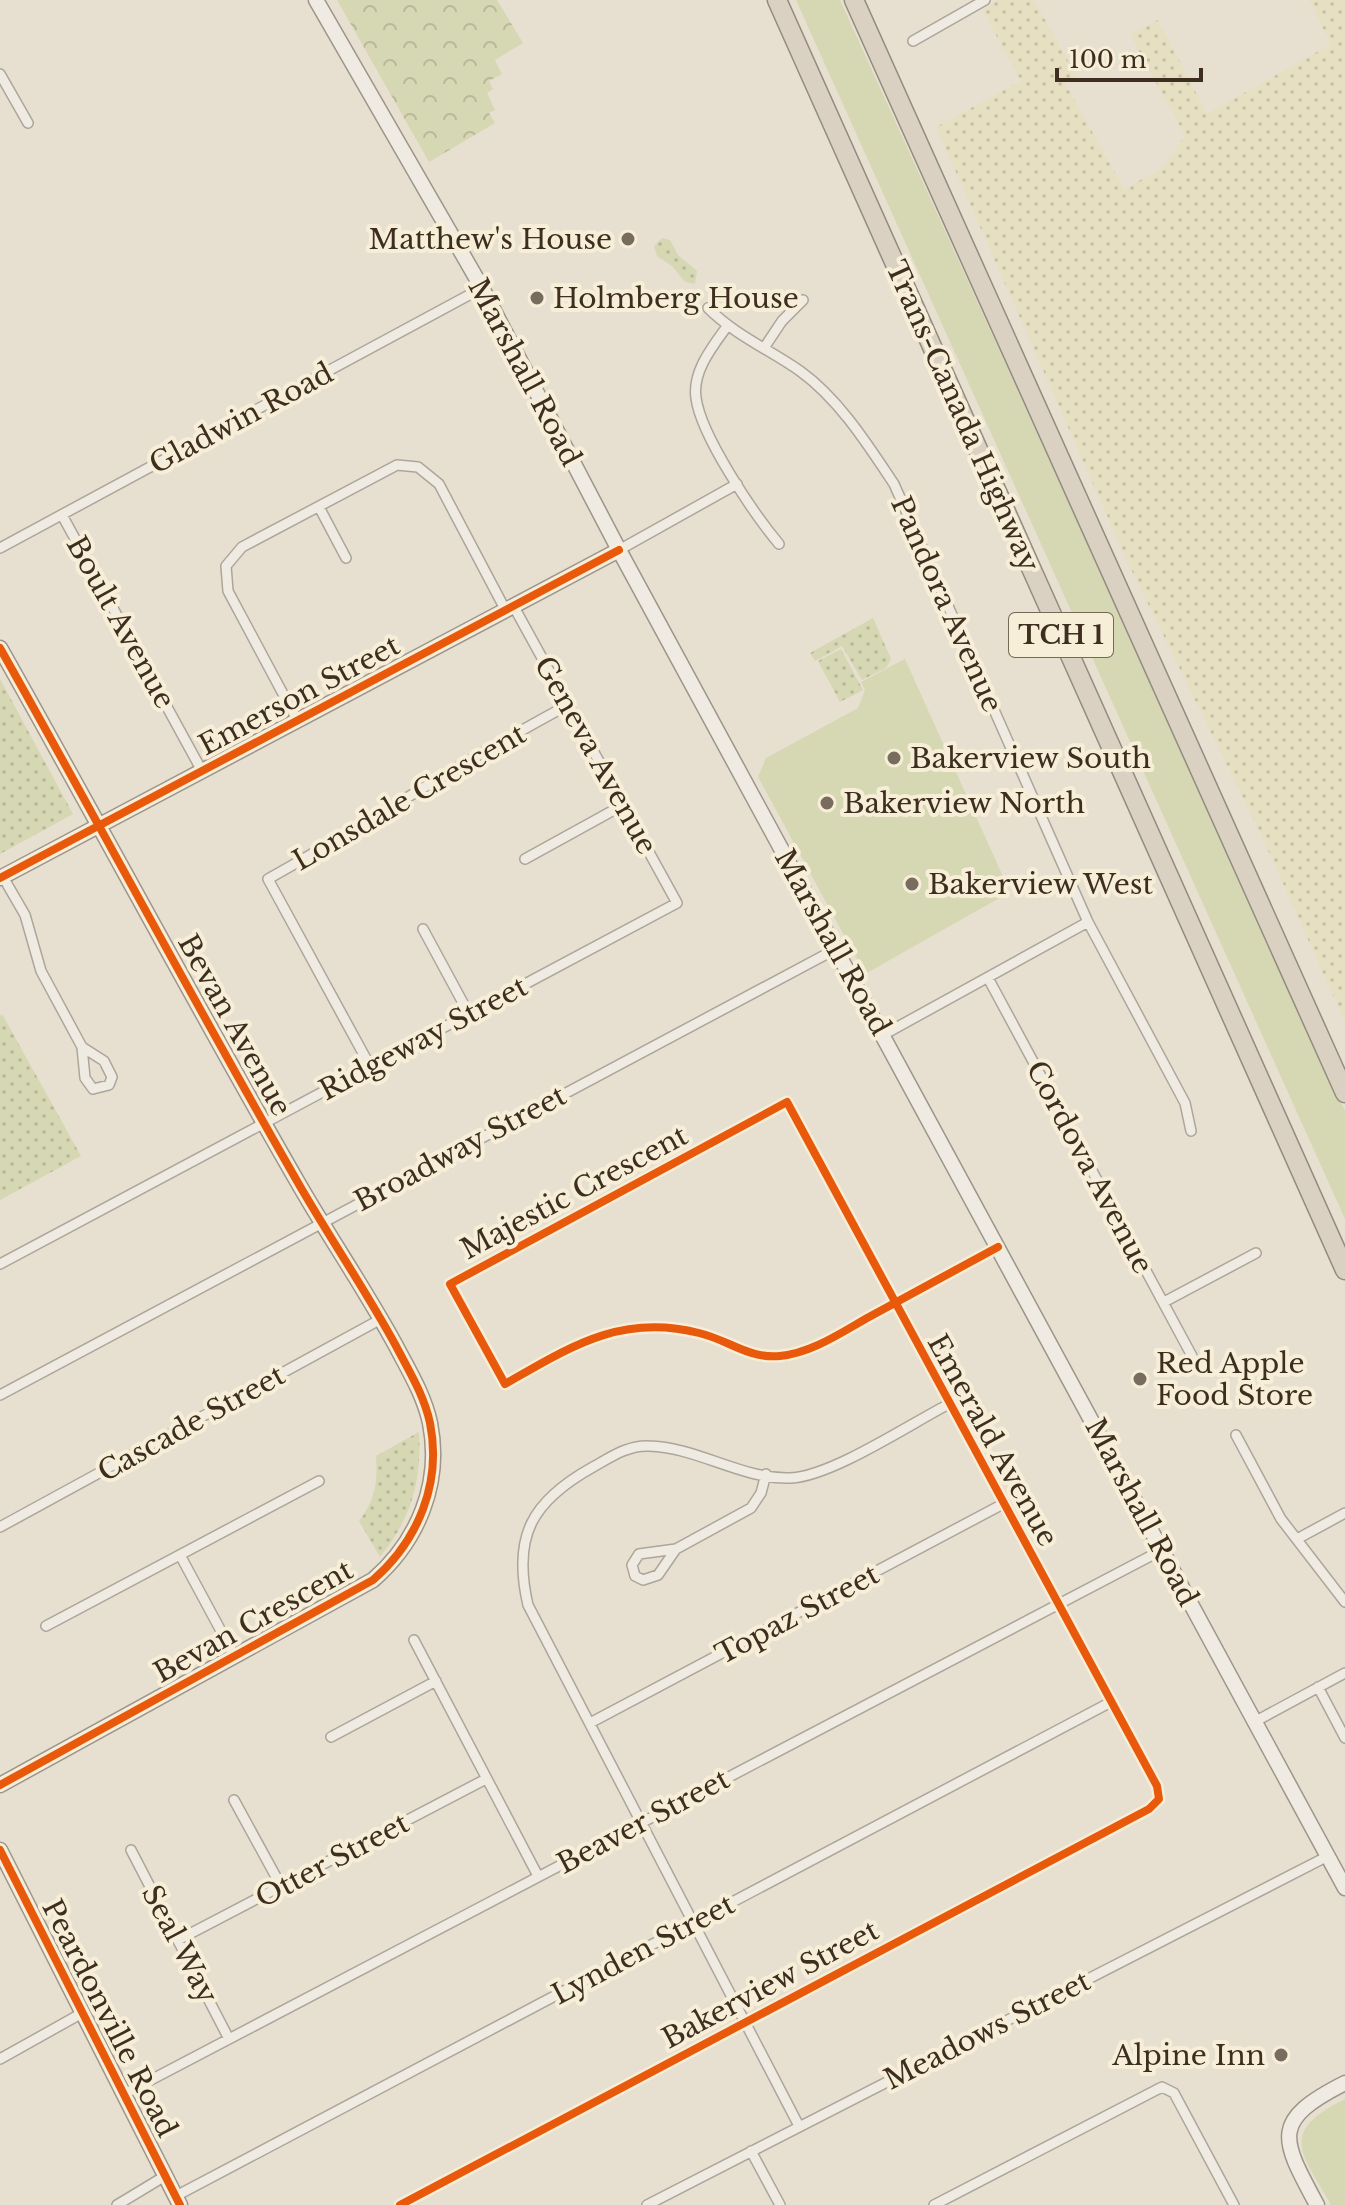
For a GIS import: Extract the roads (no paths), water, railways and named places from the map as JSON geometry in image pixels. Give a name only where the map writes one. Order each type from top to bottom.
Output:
[{"type":"highway","name":"Trans-Canada Highway","points":[[777,0],[1345,1270]]},
{"type":"highway","name":"TCH 1","points":[[854,0],[1345,1093]]},
{"type":"main road","name":"Marshall Road","points":[[316,0],[482,288],[619,550],[1345,1888]]},
{"type":"main road","name":"Emerson Street","points":[[2,877],[619,550]]},
{"type":"main road","name":"Bevan Avenue","points":[[0,648],[264,1123],[381,1319],[419,1389],[430,1423]]},
{"type":"main road","name":"Bevan Crescent","points":[[0,1785],[359,1589],[396,1556],[422,1514],[431,1485],[433,1454],[430,1423]]},
{"type":"main road","points":[[0,1774],[23,1772]]},
{"type":"main road","name":"Peardonville Road","points":[[0,1850],[178,2200]]},
{"type":"main road","points":[[1317,2205],[1288,2143],[1292,2121],[1304,2106],[1345,2083]]},
{"type":"street","points":[[913,41],[985,0]]},
{"type":"street","points":[[0,74],[28,123]]},
{"type":"street","name":"Gladwin Road","points":[[0,548],[482,288]]},
{"type":"street","points":[[764,348],[782,321],[803,300]]},
{"type":"street","name":"Pandora Avenue","points":[[708,308],[728,325],[802,373],[824,393],[868,445],[894,484],[1088,922],[1185,1103],[1191,1131]]},
{"type":"street","points":[[728,325],[698,375],[696,398],[704,423],[737,484],[779,544]]},
{"type":"street","name":"Geneva Avenue","points":[[297,720],[228,591],[224,578],[233,554],[397,465],[418,467],[439,484],[568,705],[677,903]]},
{"type":"street","name":"Emerson Street","points":[[619,550],[737,484]]},
{"type":"street","points":[[319,507],[346,558]]},
{"type":"street","name":"Boult Avenue","points":[[62,515],[202,771]]},
{"type":"street","name":"Lonsdale Crescent","points":[[370,1066],[268,879],[364,826],[459,764],[568,705]]},
{"type":"street","points":[[525,859],[623,805]]},
{"type":"street","points":[[2,877],[25,915],[41,971],[82,1047],[88,1083],[93,1089],[109,1085],[112,1077],[104,1061],[82,1047]]},
{"type":"street","name":"Ridgeway Street","points":[[0,1264],[677,903]]},
{"type":"street","points":[[883,1035],[1088,922]]},
{"type":"street","points":[[423,929],[469,1014]]},
{"type":"street","name":"Broadway Street","points":[[0,1395],[836,949]]},
{"type":"street","name":"Cordova Avenue","points":[[988,978],[1192,1356]]},
{"type":"street","name":"Majestic Crescent","points":[[787,1102],[450,1284],[505,1384],[583,1340],[625,1328],[668,1327],[702,1333],[749,1355],[781,1356],[809,1349],[998,1247]]},
{"type":"street","name":"Emerald Avenue","points":[[787,1102],[893,1304],[1157,1786],[1159,1799]]},
{"type":"street","points":[[1164,1302],[1256,1253]]},
{"type":"street","name":"Cascade Street","points":[[0,1527],[381,1319]]},
{"type":"street","points":[[799,2126],[528,1605],[521,1573],[523,1541],[539,1507],[566,1482],[636,1447],[680,1452],[791,1478],[823,1470],[949,1404]]},
{"type":"street","points":[[1236,1435],[1281,1519],[1345,1602]]},
{"type":"street","points":[[676,1549],[658,1575],[643,1580],[635,1576],[632,1565],[639,1554],[676,1549],[751,1508],[761,1493],[766,1474]]},
{"type":"street","points":[[46,1626],[319,1481]]},
{"type":"street","name":"Topaz Street","points":[[590,1723],[1003,1504]]},
{"type":"street","points":[[1297,1539],[1345,1513]]},
{"type":"street","name":"Beaver Street","points":[[124,2094],[1162,1550]]},
{"type":"street","points":[[180,1555],[235,1657]]},
{"type":"street","points":[[414,1640],[538,1876]]},
{"type":"street","points":[[1256,1721],[1345,1673]]},
{"type":"street","points":[[331,1737],[436,1681]]},
{"type":"street","points":[[1318,1687],[1345,1738]]},
{"type":"street","name":"Lynden Street","points":[[178,2200],[1111,1702]]},
{"type":"street","name":"Otter Street","points":[[178,1940],[486,1779]]},
{"type":"street","name":"Bakerview Street","points":[[400,2205],[1149,1809],[1159,1799]]},
{"type":"street","points":[[234,1800],[281,1886]]},
{"type":"street","name":"Seal Way","points":[[131,1850],[229,2039]]},
{"type":"street","name":"Meadows Street","points":[[651,2204],[1328,1856]]},
{"type":"street","points":[[0,2059],[84,2012]]},
{"type":"street","points":[[934,2205],[1157,2089],[1169,2089],[1177,2097],[1234,2205]]},
{"type":"street","points":[[751,2151],[780,2205]]},
{"type":"street","points":[[117,2205],[165,2176]]},
{"type":"place","name":"Matthew's House","points":[[628,239]]},
{"type":"place","name":"Holmberg House","points":[[537,298]]},
{"type":"place","name":"Bakerview South","points":[[894,758]]},
{"type":"place","name":"Bakerview North","points":[[827,803]]},
{"type":"place","name":"Bakerview West","points":[[912,884]]},
{"type":"place","name":"Red Apple Food Store","points":[[1140,1379]]},
{"type":"place","name":"Alpine Inn","points":[[1281,2055]]}]
